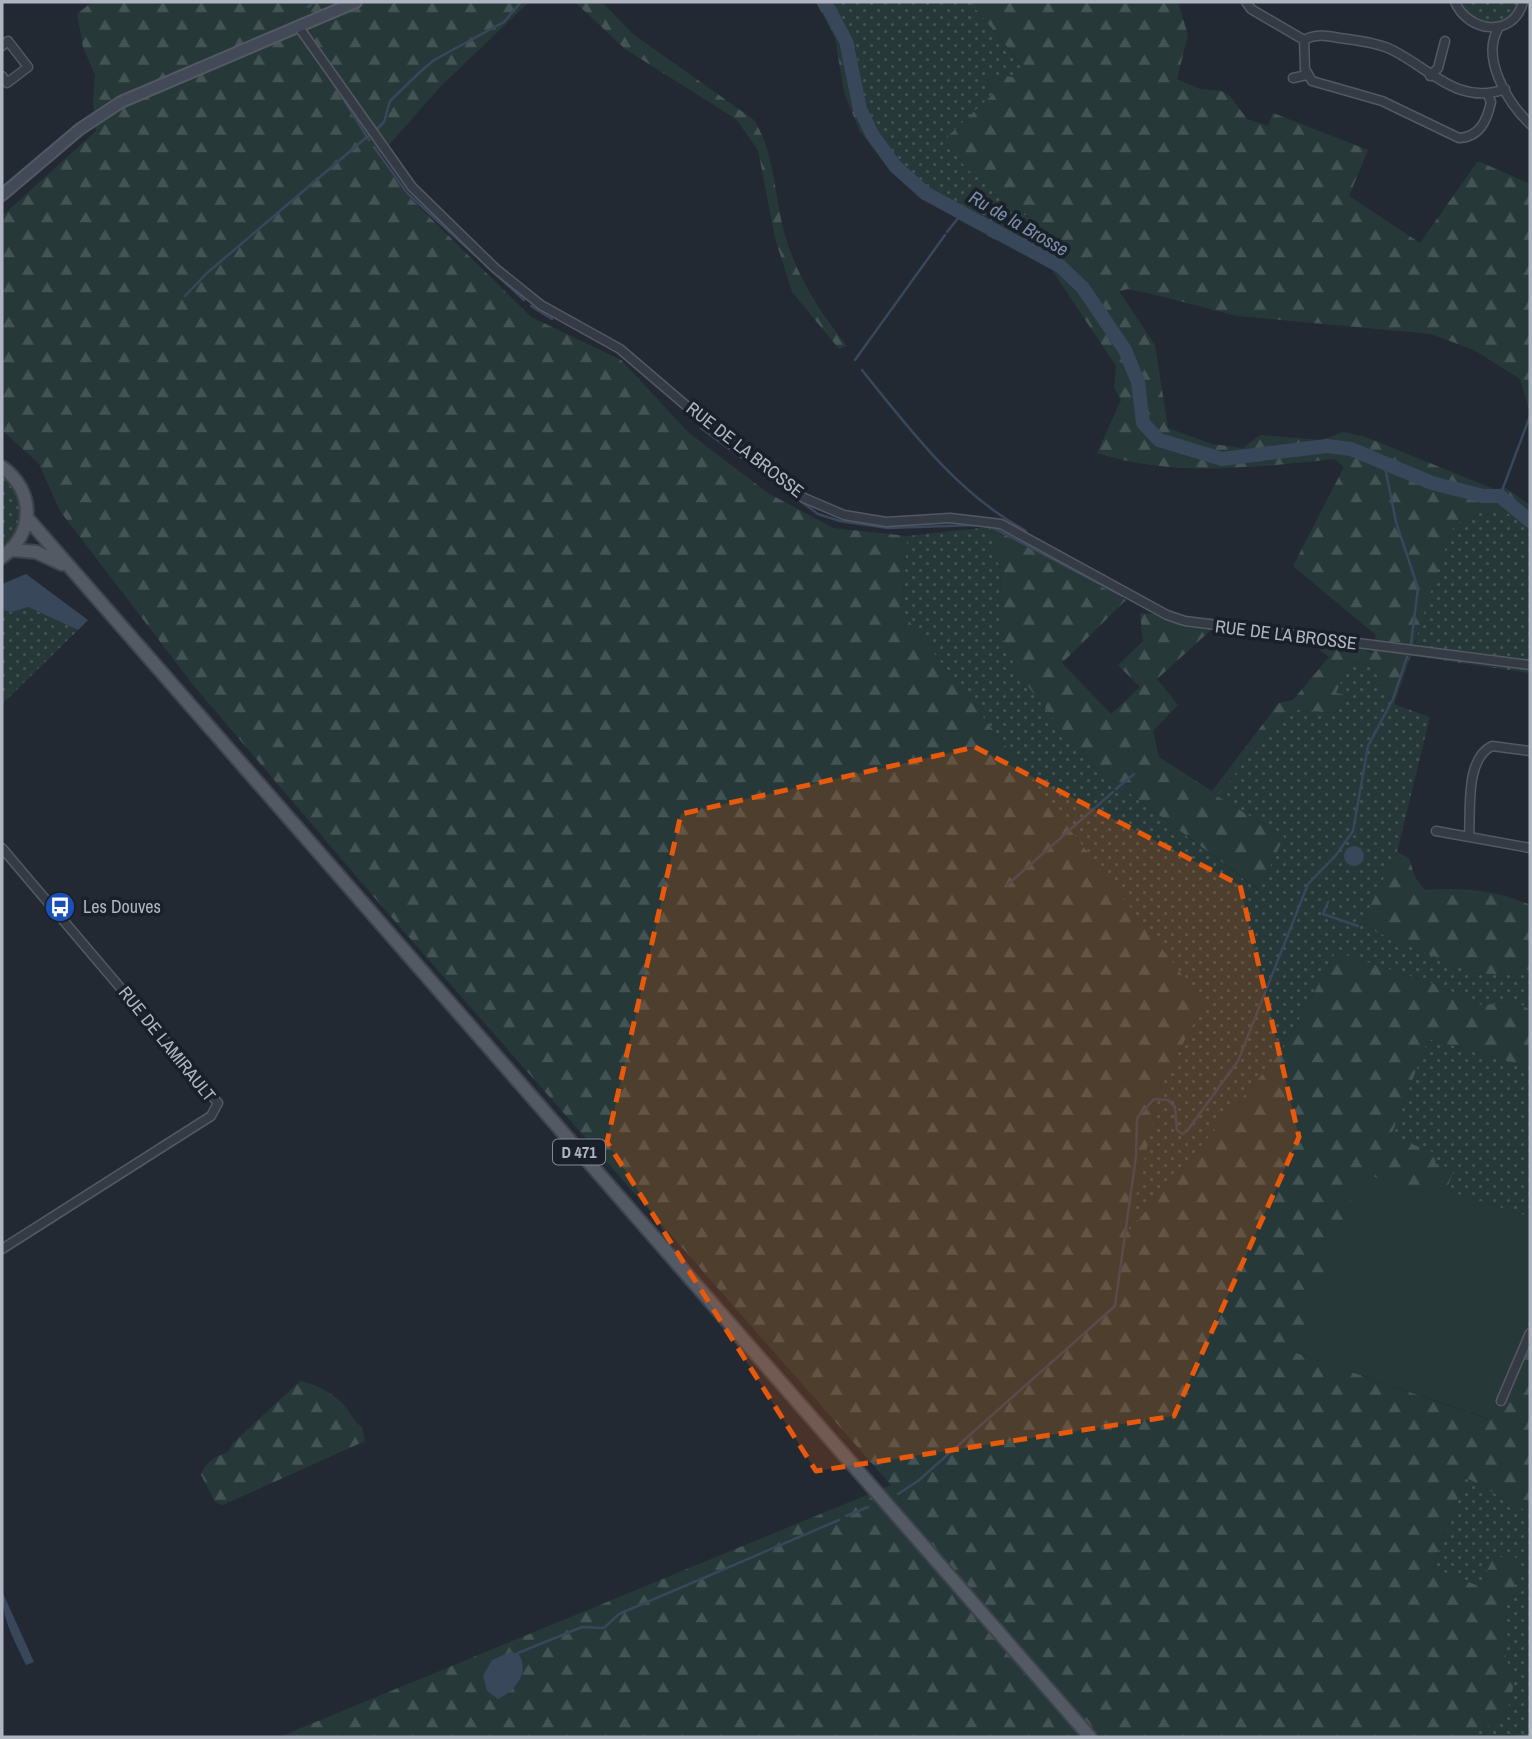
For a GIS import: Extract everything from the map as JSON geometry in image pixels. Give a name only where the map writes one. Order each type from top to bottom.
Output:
[{"type":"main road","points":[[2,195],[80,129],[121,102],[356,2]]},
{"type":"main road","points":[[2,467],[22,487],[28,519],[23,536],[7,554]]},
{"type":"main road","name":"D 471","points":[[28,519],[1090,1737]]},
{"type":"main road","name":"D 471","points":[[7,554],[36,552],[68,568]]},
{"type":"street","points":[[1246,2],[1251,9],[1304,40],[1318,35],[1375,43],[1391,49],[1430,76],[1455,89],[1489,95],[1505,89]]},
{"type":"street","points":[[1455,2],[1467,21],[1478,26],[1499,27]]},
{"type":"street","points":[[1525,7],[1499,27],[1492,38],[1505,89],[1512,104],[1530,124]]},
{"type":"street","name":"RUE DE LA BROSSE","points":[[298,26],[412,187],[495,268],[541,305],[620,349],[724,438],[804,498],[844,515],[886,522],[950,518],[1001,524],[1167,615],[1185,621],[1530,665]]},
{"type":"street","points":[[1304,40],[1307,75]]},
{"type":"street","points":[[2,46],[8,41],[28,67],[7,83],[2,76]]},
{"type":"street","points":[[1430,76],[1438,68],[1445,41]]},
{"type":"street","points":[[1293,78],[1307,75],[1323,85],[1382,101],[1460,138],[1468,137],[1481,128],[1490,108],[1489,95]]},
{"type":"street","points":[[1469,835],[1474,773],[1485,749],[1492,746],[1530,751]]},
{"type":"street","points":[[1436,831],[1530,848]]},
{"type":"street","name":"RUE DE LAMIRAULT","points":[[2,848],[218,1102],[216,1112],[211,1116],[2,1249]]},
{"type":"street","points":[[1502,1401],[1530,1333]]},
{"type":"highlighted area","points":[[975,747],[1240,885],[1299,1137],[1174,1416],[816,1471],[607,1142],[681,814]]},
{"type":"green space","points":[[92,2],[529,2],[441,86],[379,156],[405,193],[531,317],[621,360],[689,433],[768,493],[833,528],[907,536],[902,612],[1204,1003],[1161,1086],[1128,1232],[1282,1051],[1336,952],[1440,986],[1481,1005],[1517,1002],[1530,1010],[1530,1067],[1428,1039],[1391,1136],[1438,1154],[1435,1163],[1454,1170],[1446,1191],[1427,1184],[1422,1195],[1294,1352],[1488,1419],[1530,1318],[1530,1513],[1465,1477],[1433,1568],[1479,1586],[1492,1561],[1511,1553],[1518,1560],[1517,1582],[1504,1606],[1504,1651],[1514,1682],[1510,1703],[1500,1720],[1466,1737],[279,1737],[891,1485],[386,911],[194,686],[60,511],[39,464],[2,430],[2,216],[96,131],[93,104],[95,75],[83,47],[77,14]]},
{"type":"green space","points":[[575,2],[602,2],[633,34],[754,120],[767,148],[782,224],[791,254],[811,295],[847,346],[839,349],[792,292],[775,238],[758,150],[736,119],[625,49]]},
{"type":"green space","points":[[816,2],[833,2],[849,31],[856,50],[864,98],[872,119],[892,153],[934,191],[971,212],[1001,224],[1015,224],[1030,217],[968,170],[948,145],[948,136],[993,94],[987,79],[992,74],[1013,77],[1022,65],[970,2],[1178,2],[1188,35],[1177,79],[1200,89],[1221,91],[1230,96],[1247,119],[1268,126],[1273,113],[1368,150],[1349,196],[1420,243],[1478,161],[1530,184],[1530,413],[1520,379],[1474,350],[1431,334],[1237,316],[1128,289],[1119,291],[1155,345],[1168,428],[1212,444],[1243,448],[1260,435],[1321,440],[1343,432],[1363,436],[1494,489],[1506,488],[1530,505],[1530,529],[1496,505],[1454,525],[1394,704],[1372,666],[1350,661],[1336,693],[1348,695],[1335,713],[1287,709],[1217,796],[1284,837],[1259,890],[1088,762],[1023,680],[1003,639],[1000,570],[990,527],[1126,600],[1062,663],[1111,714],[1140,687],[1118,665],[1143,641],[1140,613],[1223,619],[1157,679],[1178,705],[1153,731],[1159,757],[1212,791],[1279,703],[1293,700],[1329,657],[1318,649],[1322,632],[1372,653],[1376,635],[1293,566],[1344,467],[1335,459],[1245,467],[1185,468],[1126,461],[1097,453],[1121,400],[1114,388],[1116,366],[1052,270],[964,223],[914,190],[885,164],[859,130],[844,92],[835,38]]},
{"type":"green space","points":[[833,2],[970,2],[1022,66],[1013,77],[987,79],[993,94],[948,136],[948,145],[968,170],[1031,218],[1016,225],[1008,225],[971,212],[919,180],[892,153],[872,119],[862,90],[854,42]]},
{"type":"green space","points":[[1461,2],[1518,2],[1506,18],[1487,22],[1474,19]]},
{"type":"green space","points":[[2,471],[23,500],[20,531],[2,551]]},
{"type":"green space","points":[[1496,505],[1530,529],[1530,673],[1412,656],[1430,587],[1454,525]]},
{"type":"green space","points":[[990,527],[1000,570],[1003,639],[1023,680],[1088,762],[1258,890],[1284,837],[1217,796],[1287,709],[1335,713],[1347,695],[1336,693],[1349,661],[1372,666],[1394,704],[1430,717],[1397,852],[1364,919],[1474,973],[1508,975],[1530,969],[1530,1010],[1517,1002],[1481,1005],[1440,986],[1336,952],[1282,1051],[1127,1233],[1161,1086],[1204,1003],[902,612],[907,536]]},
{"type":"green space","points":[[28,607],[78,630],[2,704],[2,610],[12,612]]},
{"type":"green space","points":[[1397,852],[1409,858],[1415,877],[1425,890],[1479,891],[1530,905],[1530,969],[1508,975],[1474,973],[1376,932],[1364,918]]},
{"type":"green space","points":[[1428,1039],[1530,1067],[1530,1217],[1446,1191],[1454,1170],[1435,1163],[1391,1136]]},
{"type":"green space","points":[[1362,1172],[1422,1195],[1427,1184],[1530,1217],[1530,1318],[1489,1419],[1294,1352]]},
{"type":"green space","points":[[300,1381],[324,1390],[340,1401],[362,1427],[365,1441],[223,1505],[215,1502],[201,1475],[205,1466],[228,1452],[233,1443]]},
{"type":"green space","points":[[1465,1477],[1530,1513],[1530,1737],[1466,1737],[1500,1720],[1514,1682],[1504,1652],[1504,1606],[1517,1582],[1480,1586],[1433,1568]]},
{"type":"water","points":[[26,574],[88,620],[78,630],[28,607],[12,612],[2,610],[2,584]]},
{"type":"water","points":[[1354,846],[1361,849],[1364,856],[1361,863],[1354,866],[1347,863],[1344,856],[1347,849]]},
{"type":"water","points":[[2,1591],[34,1662],[26,1665],[13,1638],[6,1620]]},
{"type":"water","points":[[510,1652],[518,1653],[522,1660],[522,1674],[515,1686],[498,1699],[487,1691],[483,1676],[492,1660]]},
{"type":"waterway","points":[[308,7],[314,2]]},
{"type":"waterway","points":[[377,129],[384,122],[390,101],[420,72],[434,60],[504,22],[521,2]]},
{"type":"waterway","name":"Ru de la Brosse","points":[[825,2],[846,41],[860,109],[872,134],[895,166],[925,193],[1060,266],[1083,288],[1125,350],[1138,382],[1143,423],[1159,440],[1222,459],[1327,446],[1351,449],[1432,483],[1483,496],[1500,496],[1530,521]]},
{"type":"waterway","points":[[308,48],[319,62]]},
{"type":"waterway","points":[[329,76],[369,140]]},
{"type":"waterway","points":[[185,296],[207,273],[368,136]]},
{"type":"waterway","points":[[374,147],[407,193],[524,300]]},
{"type":"waterway","points":[[947,232],[963,212]]},
{"type":"waterway","points":[[855,360],[945,235]]},
{"type":"waterway","points":[[531,306],[552,319]]},
{"type":"waterway","points":[[862,370],[917,438],[957,480],[978,499],[1026,531]]},
{"type":"waterway","points":[[1500,496],[1530,416]]},
{"type":"waterway","points":[[701,428],[818,514],[840,521],[888,528],[976,525]]},
{"type":"waterway","points":[[1384,462],[1396,522],[1418,588],[1411,644]]},
{"type":"waterway","points":[[992,527],[1122,596]]},
{"type":"waterway","points":[[898,1494],[918,1481],[1115,1306],[1136,1156],[1137,1118],[1154,1099],[1168,1100],[1175,1107],[1177,1130],[1182,1134],[1187,1131],[1238,1061],[1308,884],[1336,855],[1353,831],[1368,746],[1393,699],[1407,657]]},
{"type":"waterway","points":[[1116,789],[1134,774]]},
{"type":"waterway","points":[[1007,885],[1113,792]]},
{"type":"waterway","points":[[1328,902],[1323,914],[1358,926]]},
{"type":"waterway","points":[[846,1516],[868,1507]]},
{"type":"waterway","points":[[518,1653],[582,1627],[604,1628],[619,1614],[839,1520]]},
{"type":"waterway","points":[[1516,1737],[1530,1735]]},
{"type":"place","name":"Les Douves","points":[[60,907]]}]
